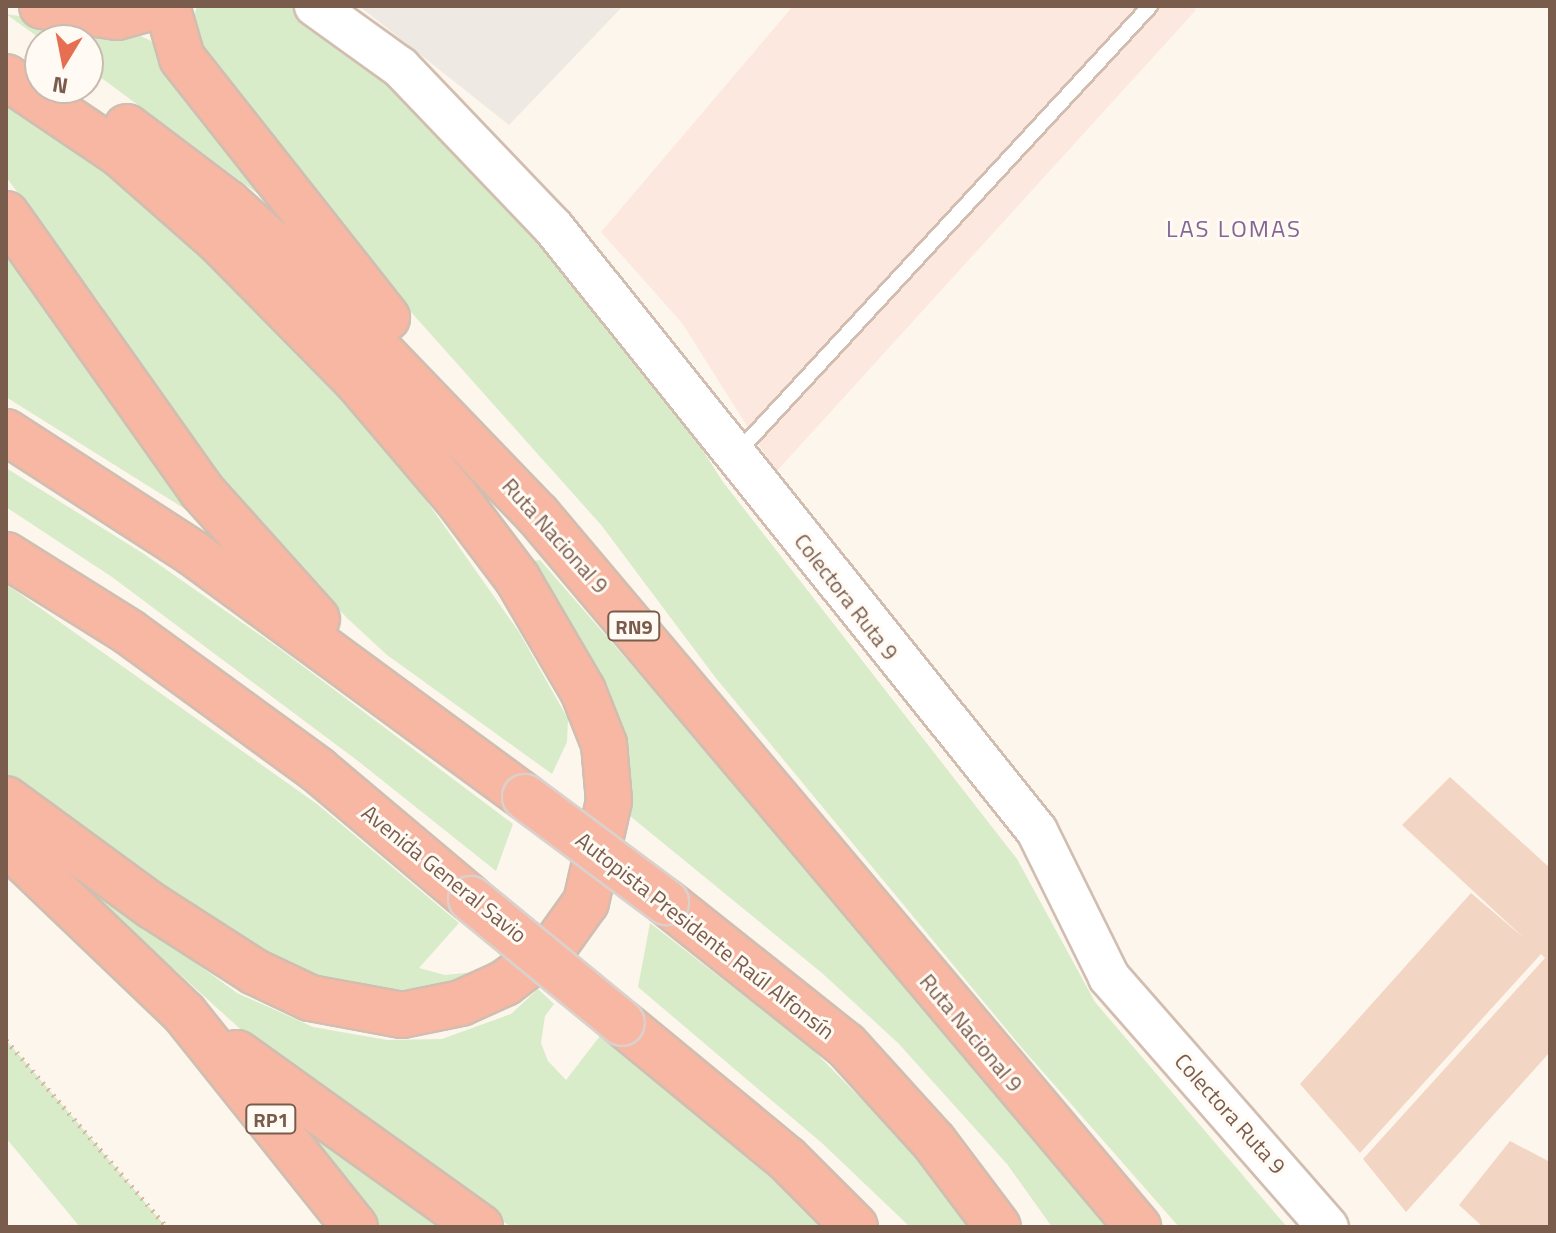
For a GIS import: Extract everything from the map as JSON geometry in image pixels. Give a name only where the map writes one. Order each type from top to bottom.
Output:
[{"type":"highway","points":[[42,6],[117,17],[157,6]]},
{"type":"highway","points":[[167,6],[182,58],[288,197],[369,297],[630,585],[737,746]]},
{"type":"highway","points":[[6,49],[24,60]]},
{"type":"highway","points":[[6,77],[120,154],[219,241],[357,381],[455,496],[517,578],[583,691],[604,744],[609,801],[586,902],[556,944],[505,983],[472,998],[402,1015],[319,1001],[255,972],[152,906],[6,799]]},
{"type":"highway","name":"Ruta Nacional 9","points":[[91,104],[178,163],[300,268],[537,514],[737,746],[855,896],[1138,1227]]},
{"type":"highway","points":[[6,214],[202,491],[375,683]]},
{"type":"highway","points":[[6,432],[193,553],[375,683]]},
{"type":"highway","name":"Avenida General Savio","points":[[6,555],[129,632],[318,770],[787,1159],[855,1227]]},
{"type":"highway","name":"Autopista Presidente Raúl Alfonsín","points":[[375,683],[666,902],[846,1045],[934,1142],[998,1227]]},
{"type":"highway","points":[[6,843],[184,1013],[480,1227]]},
{"type":"highway","name":"RP1","points":[[184,1013],[355,1227]]},
{"type":"street","name":"Colectora Ruta 9","points":[[315,6],[400,67],[553,227],[1037,831],[1109,977],[1328,1227]]},
{"type":"lane","points":[[736,453],[1150,6]]},
{"type":"path","points":[[6,1040],[167,1227]]},
{"type":"shaded area","points":[[359,6],[623,6],[509,125]]},
{"type":"shaded area","points":[[793,6],[1192,6],[1196,10],[776,472],[682,323],[601,232]]},
{"type":"green space","points":[[197,6],[291,6],[396,82],[452,141],[661,385],[723,482],[1017,859],[1095,1002],[1287,1227],[1179,1227],[1022,1048],[715,677],[602,526],[320,210],[204,65],[191,28]]},
{"type":"green space","points":[[6,14],[74,24],[24,24],[24,27]]},
{"type":"green space","points":[[104,28],[135,33],[153,42],[269,202],[104,80]]},
{"type":"green space","points":[[6,101],[119,181],[259,312],[337,391],[419,490],[519,632],[568,719],[567,742],[552,774],[387,655],[347,618],[241,504],[149,391],[102,306],[6,177]]},
{"type":"green space","points":[[6,240],[201,519],[6,397]]},
{"type":"green space","points":[[6,468],[144,554],[280,649],[513,824],[496,871],[358,761],[112,577],[6,507]]},
{"type":"green space","points":[[540,560],[709,754],[1110,1227],[1052,1227],[1007,1164],[898,1043],[822,973],[630,816],[628,775],[527,562]]},
{"type":"green space","points":[[6,584],[317,804],[459,923],[419,968],[445,975],[474,972],[497,958],[502,962],[422,997],[321,992],[6,784]]},
{"type":"green space","points":[[48,855],[237,993],[313,1027],[387,1040],[442,1039],[511,1014],[538,989],[554,1004],[545,1016],[541,1043],[548,1061],[566,1080],[603,1032],[827,1227],[511,1227],[279,1064]]},
{"type":"green space","points":[[650,923],[810,1047],[902,1140],[968,1227],[910,1227],[823,1144],[638,987]]},
{"type":"green space","points":[[6,1040],[166,1227],[80,1227],[6,1138]]},
{"type":"green space","points":[[281,1106],[438,1227],[375,1227]]},
{"type":"building","points":[[1450,777],[1550,868],[1550,1052],[1406,1212],[1363,1159],[1545,958],[1541,954],[1360,1153],[1300,1084],[1471,893],[1525,939],[1402,825]]},
{"type":"building","points":[[1510,1141],[1550,1162],[1550,1227],[1483,1227],[1459,1205]]},
{"type":"district","name":"LAS LOMAS","points":[[1234,229]]}]
